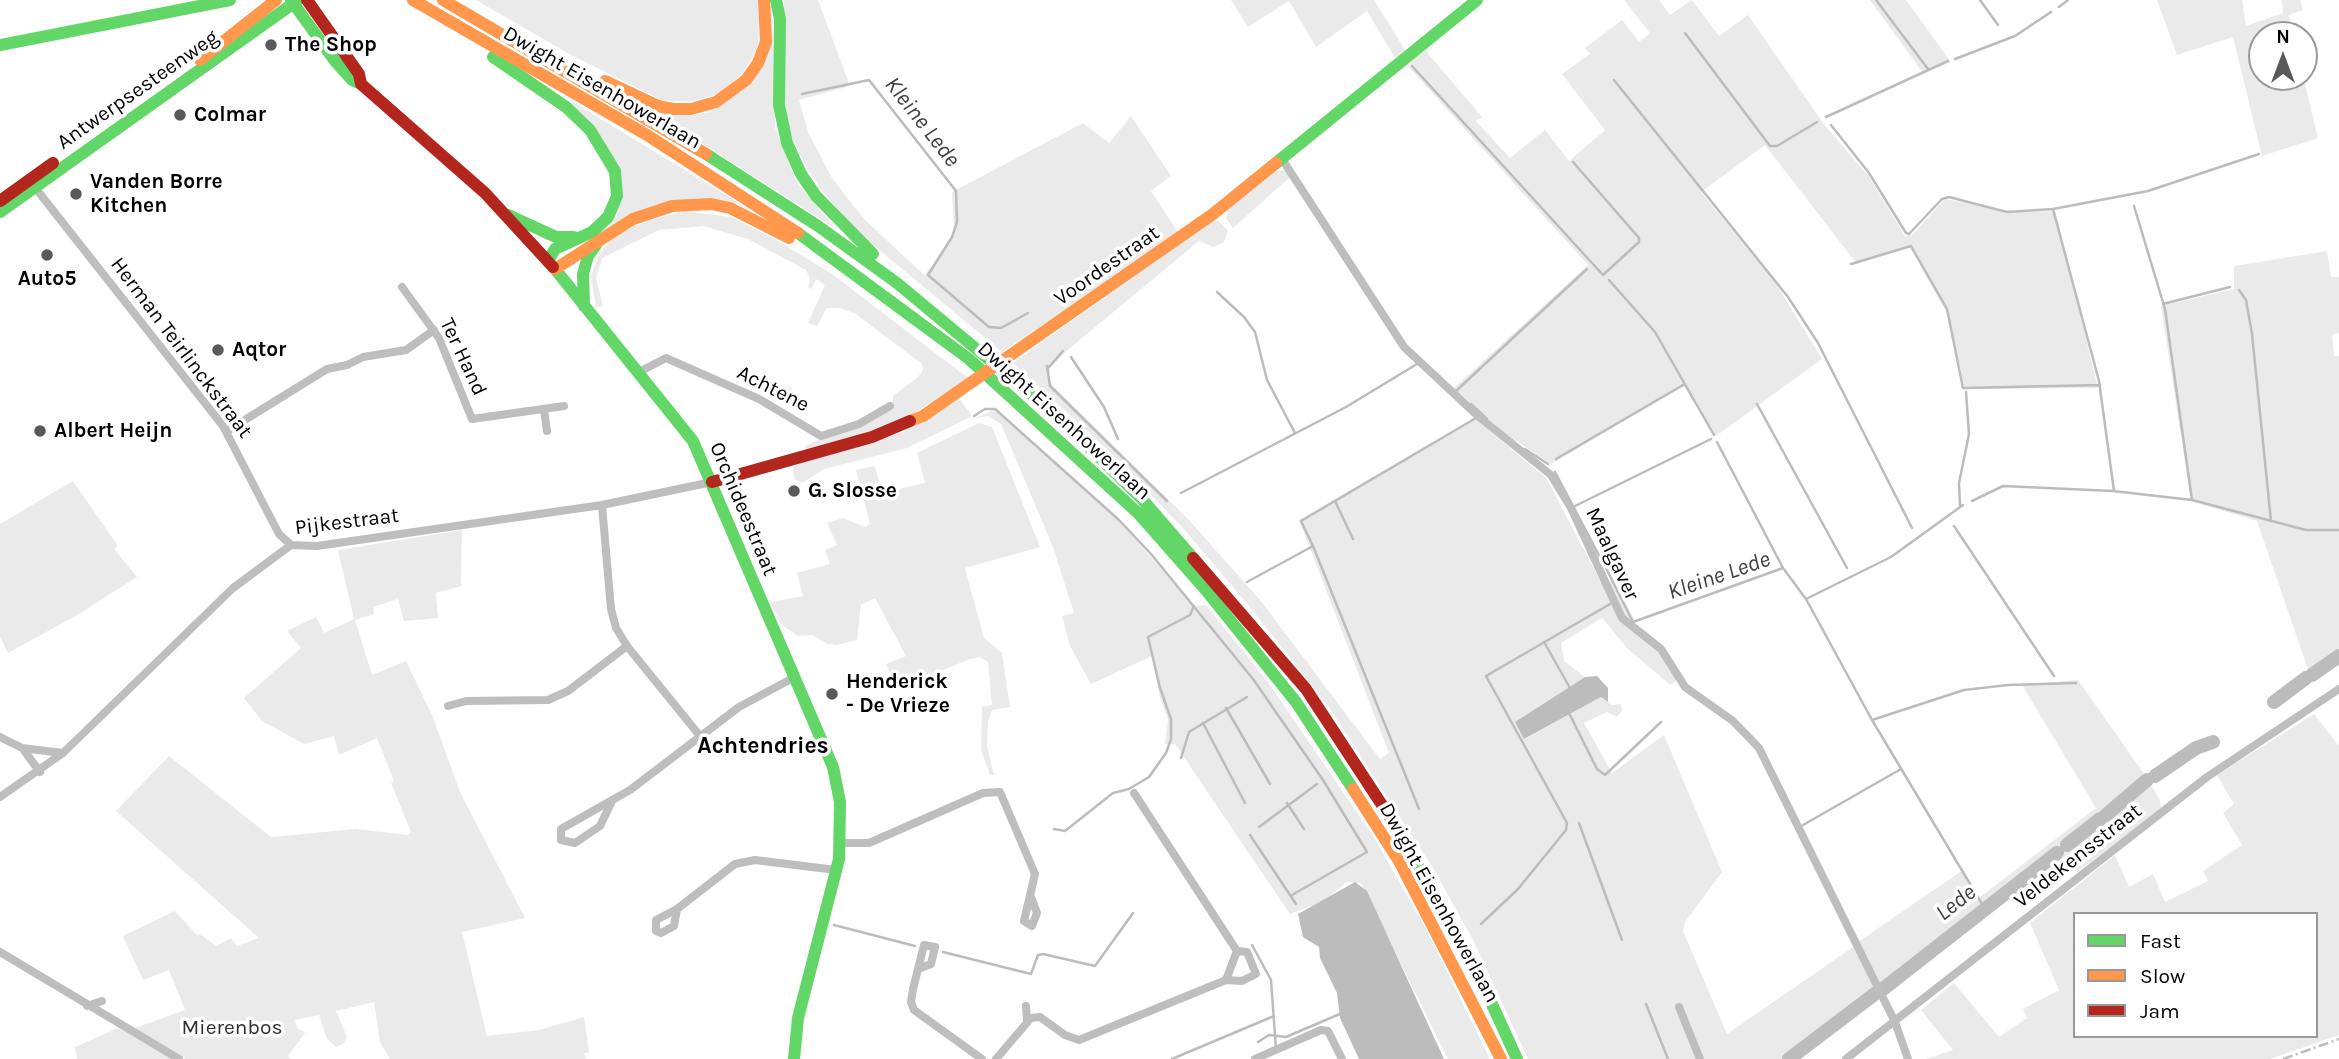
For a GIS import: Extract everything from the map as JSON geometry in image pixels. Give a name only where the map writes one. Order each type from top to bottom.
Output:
[{"type":"main road","points":[[0,45],[230,0]]},
{"type":"main road","name":"Antwerpsesteenweg","points":[[0,212],[32,184],[276,0]]},
{"type":"main road","name":"Orchideestraat","points":[[307,0],[359,74],[361,84]]},
{"type":"main road","name":"Dwight Eisenhowerlaan","points":[[413,0],[691,162],[885,293],[969,359],[1138,513],[1213,599],[1296,702],[1399,861],[1470,994],[1501,1059]]},
{"type":"main road","name":"Dwight Eisenhowerlaan","points":[[443,0],[548,59],[732,170],[897,283],[1058,417],[1141,498],[1307,689],[1411,850],[1481,980],[1517,1059]]},
{"type":"main road","points":[[548,59],[577,67],[658,106],[684,109],[702,107],[730,94],[746,80],[758,63],[766,42],[764,0]]},
{"type":"main road","points":[[776,0],[780,19],[779,105],[790,151],[816,196],[897,283]]},
{"type":"main road","name":"Voordestraat","points":[[712,482],[872,437],[923,416],[1032,343],[1213,214],[1282,159],[1461,5],[1477,0]]},
{"type":"main road","name":"Antwerpsesteenweg","points":[[0,201],[32,184],[294,1]]},
{"type":"main road","name":"Orchideestraat","points":[[294,1],[335,61],[352,80],[361,84],[377,103],[508,215],[693,441],[833,767],[840,802],[840,844],[836,870],[798,1018],[794,1059]]},
{"type":"main road","points":[[444,18],[469,41],[566,107],[590,130],[607,154],[617,179],[617,196],[612,210],[601,226],[555,250],[551,265]]},
{"type":"main road","points":[[551,265],[598,242],[649,212],[672,206],[711,204],[755,218],[833,267],[885,293]]},
{"type":"main road","points":[[508,215],[556,237],[577,237]]},
{"type":"main road","points":[[584,306],[583,274],[588,256],[598,242]]},
{"type":"street","name":"Maalgaver","points":[[1282,159],[1405,347],[1479,417],[1551,475],[1583,533],[1622,618],[1661,649],[1685,687],[1733,721],[1759,748],[1895,1022],[1908,1059]]},
{"type":"street","name":"Herman Teirlinckstraat","points":[[32,184],[227,431],[279,534],[291,545]]},
{"type":"street","name":"Ter Hand","points":[[402,287],[434,330],[472,419],[564,406]]},
{"type":"street","points":[[227,431],[327,369],[347,365],[363,357],[406,350],[434,330]]},
{"type":"street","name":"Achtene","points":[[639,372],[666,358],[759,399],[821,436],[859,424],[890,406]]},
{"type":"street","points":[[544,410],[547,431]]},
{"type":"street","name":"Pijkestraat","points":[[0,797],[40,772],[63,753],[233,588],[291,545],[317,546],[602,505],[712,482]]},
{"type":"street","points":[[602,505],[611,609],[616,628],[627,646],[700,736]]},
{"type":"street","points":[[448,706],[466,701],[548,700],[568,691],[627,646]]},
{"type":"street","points":[[611,803],[600,826],[575,843],[561,840],[561,829],[611,803],[739,707],[793,678]]},
{"type":"street","name":"Veldekensstraat","points":[[1846,1059],[2207,777],[2339,689]]},
{"type":"street","points":[[0,737],[22,748],[41,753],[63,753]]},
{"type":"street","points":[[22,748],[40,772]]},
{"type":"street","points":[[840,844],[869,843],[983,793],[1000,792],[1035,874],[1031,897]]},
{"type":"street","points":[[1134,793],[1237,951]]},
{"type":"street","points":[[677,909],[735,864],[755,860],[836,870]]},
{"type":"street","points":[[1226,980],[1237,951]]},
{"type":"street","points":[[996,1059],[1029,1019],[1040,1017],[1065,1035],[1079,1040],[1226,980],[1242,981],[1256,974],[1247,952],[1237,951]]},
{"type":"street","points":[[0,952],[179,1059]]},
{"type":"street","points":[[918,970],[911,1002],[914,1010],[982,1059]]},
{"type":"street","points":[[87,1006],[102,1001]]},
{"type":"street","points":[[1026,1006],[1029,1019]]},
{"type":"street","points":[[1679,1007],[1700,1059]]},
{"type":"street","points":[[1255,1059],[1321,1030],[1328,1031],[1342,1059]]},
{"type":"green space","points":[[476,0],[758,0],[757,49],[742,74],[718,94],[691,101],[664,101],[571,55]]},
{"type":"green space","points":[[772,0],[775,128],[797,183],[835,228],[651,111],[690,115],[708,113],[748,84]]},
{"type":"green space","points":[[784,0],[818,0],[850,86],[799,100],[808,132],[832,178],[863,218],[924,275],[936,262],[954,232],[952,192],[1083,123],[1109,143],[1131,116],[1171,176],[1151,191],[1179,234],[1002,352],[854,229],[820,188],[803,161],[789,129],[784,92]]},
{"type":"green space","points":[[1231,0],[1374,0],[1405,50],[1395,58],[1367,11],[1316,47],[1289,1],[1248,27]]},
{"type":"green space","points":[[1624,0],[1659,0],[1670,15],[1692,0],[1719,36],[1748,15],[1823,123],[1869,177],[1905,236],[1912,235],[1945,199],[2015,212],[2055,211],[2098,388],[1965,389],[1949,317],[1909,246],[1857,264],[1765,145],[1701,192],[1775,282],[1822,359],[1716,436],[1684,386],[1551,464],[1503,432],[1454,388],[1588,265],[1407,65],[1425,50],[1482,117],[1476,121],[1510,158],[1545,130],[1569,161],[1605,130],[1562,74],[1590,54],[1585,48],[1622,20],[1639,42],[1650,33]]},
{"type":"green space","points":[[1870,0],[1906,0],[1951,62],[1923,73]]},
{"type":"green space","points":[[2157,0],[2242,0],[2246,26],[2248,25],[2248,91],[2306,91],[2318,138],[2262,156],[2233,37],[2177,55]]},
{"type":"green space","points":[[2282,0],[2300,0],[2303,10],[2289,15],[2290,21],[2260,21],[2283,13]]},
{"type":"green space","points":[[573,102],[742,205],[708,199],[586,244],[622,200],[570,103]]},
{"type":"green space","points":[[1284,170],[1290,177],[1233,228],[1226,218],[1231,207],[1276,171]]},
{"type":"green space","points":[[684,211],[731,217],[778,241],[832,274],[968,378],[913,414],[858,436],[807,450],[805,446],[893,407],[893,396],[918,377],[923,370],[922,364],[856,314],[840,308],[827,308],[817,326],[808,323],[825,285],[816,279],[812,289],[808,287],[810,279],[806,270],[748,239],[703,226],[659,230],[602,258],[596,278],[603,306],[596,307],[591,276],[598,256],[610,241],[637,224]]},
{"type":"green space","points":[[1212,221],[1219,221],[1228,231],[1224,242],[1214,247],[1199,241],[1070,348],[1050,367],[1049,381],[1054,387],[1189,520],[1260,600],[1380,759],[1389,753],[1299,520],[1474,418],[1546,478],[1602,584],[1612,580],[1636,622],[1628,627],[1657,650],[1677,680],[1670,685],[1627,648],[1602,618],[1561,643],[1564,661],[1585,677],[1515,722],[1525,739],[1601,697],[1612,705],[1621,704],[1622,711],[1617,717],[1607,712],[1584,723],[1612,773],[1664,735],[1722,872],[1685,922],[1683,931],[1727,1034],[1853,947],[1879,998],[1798,1059],[1528,1059],[1473,940],[1433,868],[1328,706],[1250,607],[1181,526],[1112,454],[1013,363]]},
{"type":"green space","points":[[2327,251],[2331,277],[2339,277],[2339,333],[2332,335],[2334,356],[2339,356],[2339,653],[2310,675],[2257,521],[2191,501],[2161,306],[2234,289],[2234,266]]},
{"type":"green space","points":[[960,399],[972,416],[907,448],[824,469],[802,483],[794,479],[793,469],[798,463],[903,432]]},
{"type":"green space","points":[[994,410],[1119,520],[1193,606],[1206,605],[1268,682],[1373,836],[1425,927],[1490,1059],[1448,1059],[1361,883],[1347,882],[1322,902],[1290,914],[1175,744],[1165,744],[1168,719],[1160,698],[1152,656],[1091,684],[1070,646],[1062,616],[1074,613],[1053,547],[1001,424],[988,416],[975,418]]},
{"type":"green space","points":[[979,423],[992,427],[1040,547],[965,568],[984,638],[1002,653],[1010,707],[992,710],[988,721],[987,746],[994,775],[990,775],[981,750],[982,707],[992,705],[988,662],[980,657],[970,659],[897,689],[886,664],[906,656],[875,598],[861,605],[857,640],[837,645],[827,644],[812,635],[798,636],[781,624],[770,602],[803,596],[797,573],[830,564],[825,550],[837,545],[827,523],[843,518],[865,527],[870,524],[856,470],[875,466],[882,493],[925,483],[917,453]]},
{"type":"green space","points":[[73,481],[118,546],[114,549],[137,577],[79,614],[8,653],[0,637],[0,524]]},
{"type":"green space","points":[[462,530],[461,586],[436,593],[438,618],[404,621],[398,599],[373,607],[374,614],[355,620],[372,675],[406,661],[432,715],[460,792],[525,918],[462,932],[487,1036],[539,1030],[584,1017],[589,1052],[584,1053],[586,1059],[390,1059],[380,1042],[374,1002],[336,1011],[347,1037],[343,1044],[336,1047],[327,1039],[319,1015],[295,1020],[297,1028],[305,1033],[288,1056],[291,1059],[186,1059],[132,1029],[185,1010],[169,970],[143,980],[123,936],[175,911],[198,936],[200,934],[216,946],[231,938],[237,946],[259,938],[116,811],[169,756],[271,837],[356,829],[408,835],[411,832],[391,783],[394,781],[377,738],[339,755],[334,736],[304,744],[262,721],[244,698],[301,648],[287,631],[316,617],[324,633],[354,619],[338,550]]},
{"type":"green space","points":[[2078,680],[2147,778],[2160,800],[2161,809],[2077,872],[2061,853],[1884,991],[1858,942],[1963,870],[1980,897],[2096,808],[2022,685]]},
{"type":"green space","points":[[2314,714],[2339,746],[2339,1035],[2270,1059],[1926,1059],[1953,1050],[1921,1010],[1954,983],[1999,1037],[2027,1018],[2023,1009],[2059,990],[2030,923],[2115,855],[2129,887],[2153,874],[2165,902],[2208,881],[2203,871],[2242,845],[2223,813],[2234,804],[2217,775]]},
{"type":"green space","name":"Mierenbos","points":[[118,1028],[175,1059],[77,1059],[75,1047]]},
{"type":"shaded area","points":[[1597,676],[1608,688],[1608,702],[1601,697],[1524,739],[1515,722],[1585,677]]},
{"type":"shaded area","points":[[1355,882],[1367,891],[1444,1059],[1359,1059],[1340,1018],[1337,993],[1320,958],[1319,947],[1303,937],[1298,914]]},
{"type":"waterway","points":[[1876,0],[1928,69]]},
{"type":"waterway","points":[[1980,0],[1998,25]]},
{"type":"waterway","points":[[2059,7],[2068,0]]},
{"type":"waterway","points":[[1955,59],[2015,36],[2051,12]]},
{"type":"waterway","points":[[1685,33],[1770,146],[1777,146],[1817,122]]},
{"type":"waterway","points":[[1826,117],[1948,61]]},
{"type":"waterway","points":[[1412,66],[1603,275],[1639,242],[1639,238],[1573,162]]},
{"type":"waterway","name":"Kleine Lede","points":[[802,94],[869,80],[956,191],[957,222],[952,237],[928,275],[989,327],[1001,328],[1028,313]]},
{"type":"waterway","points":[[1614,80],[1788,297],[1818,343],[1912,528]]},
{"type":"waterway","points":[[1831,125],[1869,173],[1906,233],[1909,234],[1942,199],[1949,197],[2007,212],[2053,209],[2099,381],[2114,491]]},
{"type":"waterway","points":[[2053,209],[2148,191],[2259,154]]},
{"type":"waterway","points":[[2134,206],[2165,309],[2192,500]]},
{"type":"waterway","points":[[1851,264],[1911,246],[1947,309],[1963,388],[2100,385]]},
{"type":"waterway","points":[[1456,391],[1587,269]]},
{"type":"waterway","points":[[1609,280],[1655,332],[1714,435]]},
{"type":"waterway","points":[[2163,304],[2230,287]]},
{"type":"waterway","points":[[2239,290],[2246,300],[2252,334],[2271,521]]},
{"type":"waterway","points":[[1217,292],[1244,317],[1255,332],[1267,380],[1295,433]]},
{"type":"waterway","points":[[1049,367],[1063,351]]},
{"type":"waterway","points":[[1071,357],[1104,407],[1118,439]]},
{"type":"waterway","name":"Kleine Lede","points":[[1181,493],[1346,407],[1417,364]]},
{"type":"waterway","name":"Kleine Lede","points":[[1047,366],[1050,386],[1167,501]]},
{"type":"waterway","points":[[1556,459],[1683,385]]},
{"type":"waterway","points":[[1960,506],[1959,483],[1969,434],[1966,392]]},
{"type":"waterway","name":"Kleine Lede","points":[[1471,404],[1487,419]]},
{"type":"waterway","points":[[1757,404],[1847,568]]},
{"type":"waterway","points":[[974,416],[985,409],[995,409],[1119,520],[1151,554],[1253,679],[1323,780],[1367,852],[1292,895]]},
{"type":"waterway","points":[[1247,582],[1313,546],[1301,521],[1476,418]]},
{"type":"waterway","points":[[1575,506],[1711,439]]},
{"type":"waterway","points":[[1717,442],[1783,568]]},
{"type":"waterway","name":"Kleine Lede","points":[[1525,449],[1548,464]]},
{"type":"waterway","name":"Kleine Lede","points":[[1555,472],[1601,559]]},
{"type":"waterway","name":"Kleine Lede","points":[[1972,501],[2003,486],[2113,491],[2192,500],[2306,530],[2339,530]]},
{"type":"waterway","points":[[1335,501],[1353,539]]},
{"type":"waterway","name":"Kleine Lede","points":[[1606,568],[1633,622],[1783,568],[1806,599],[1891,557],[1963,505]]},
{"type":"waterway","points":[[1954,526],[2054,676]]},
{"type":"waterway","points":[[1313,546],[1419,809]]},
{"type":"waterway","points":[[1806,599],[1872,720],[1985,909]]},
{"type":"waterway","points":[[1481,924],[1518,889],[1566,830],[1567,823],[1486,676],[1610,604]]},
{"type":"waterway","points":[[1054,829],[1065,831],[1113,793],[1129,789],[1149,777],[1166,753],[1171,739],[1171,719],[1160,688],[1148,637],[1190,615],[1194,606]]},
{"type":"waterway","points":[[1544,642],[1570,688]]},
{"type":"waterway","name":"Lede","points":[[2312,675],[2339,656]]},
{"type":"waterway","name":"Lede","points":[[2274,702],[2306,678]]},
{"type":"waterway","points":[[1872,720],[1964,690],[2008,685],[2076,683]]},
{"type":"waterway","points":[[1181,758],[1189,732],[1247,697]]},
{"type":"waterway","points":[[1226,708],[1270,784]]},
{"type":"waterway","points":[[1569,713],[1597,769],[1605,775],[1661,722]]},
{"type":"waterway","points":[[1203,723],[1245,803]]},
{"type":"waterway","name":"Lede","points":[[2155,776],[2196,748],[2213,742]]},
{"type":"waterway","points":[[1803,825],[1901,769]]},
{"type":"waterway","name":"Lede","points":[[2106,815],[2147,780]]},
{"type":"waterway","points":[[1259,827],[1317,784]]},
{"type":"waterway","points":[[1287,803],[1304,829]]},
{"type":"waterway","name":"Lede","points":[[2067,845],[2100,819]]},
{"type":"waterway","points":[[1579,823],[1622,940]]},
{"type":"waterway","points":[[1250,835],[1296,904]]},
{"type":"waterway","name":"Lede","points":[[1883,989],[2057,853]]},
{"type":"waterway","points":[[943,952],[1031,974],[1038,955],[1043,954],[1095,966],[1133,913]]},
{"type":"waterway","points":[[834,925],[915,946]]},
{"type":"waterway","points":[[1252,945],[1271,980],[1276,1049]]},
{"type":"waterway","name":"Lede","points":[[1789,1059],[1876,993]]},
{"type":"waterway","points":[[1646,1004],[1668,1059]]},
{"type":"waterway","points":[[1258,1042],[1269,1035],[1286,1037],[1342,1013]]},
{"type":"waterway","points":[[1172,1059],[1274,1016]]},
{"type":"railway","points":[[2283,1059],[2339,1039]]},
{"type":"traffic: fast","points":[[0,45],[230,0]]},
{"type":"traffic: fast","points":[[291,0],[335,61],[352,80],[361,84]]},
{"type":"traffic: fast","points":[[0,212],[298,0]]},
{"type":"traffic: fast","points":[[776,0],[780,19],[779,105],[787,143],[801,174],[816,196],[873,254]]},
{"type":"traffic: fast","points":[[1276,163],[1477,0]]},
{"type":"traffic: fast","points":[[493,57],[566,107],[590,130],[615,171],[617,196],[608,217],[592,232],[555,249],[548,261]]},
{"type":"traffic: fast","points":[[706,154],[818,226],[897,283],[1058,417],[1141,498],[1193,558]]},
{"type":"traffic: fast","points":[[508,215],[556,237],[574,237]]},
{"type":"traffic: fast","points":[[798,233],[969,359],[1138,513],[1205,589],[1296,702],[1353,789]]},
{"type":"traffic: fast","points":[[584,306],[583,274],[588,256],[596,245]]},
{"type":"traffic: fast","points":[[555,269],[693,441],[833,767],[840,802],[839,859],[798,1018],[794,1059]]},
{"type":"traffic: fast","points":[[1403,837],[1481,980],[1517,1059]]},
{"type":"traffic: slow","points":[[200,60],[276,0]]},
{"type":"traffic: slow","points":[[413,0],[647,135],[798,233]]},
{"type":"traffic: slow","points":[[443,0],[706,154]]},
{"type":"traffic: slow","points":[[605,81],[658,106],[673,109],[691,109],[716,102],[746,80],[758,63],[766,42],[764,0]]},
{"type":"traffic: slow","points":[[910,421],[923,416],[1213,214],[1276,163]]},
{"type":"traffic: slow","points":[[555,269],[633,219],[672,206],[711,204],[730,208],[789,238]]},
{"type":"traffic: slow","points":[[1353,789],[1399,861],[1501,1059]]},
{"type":"traffic: jam","points":[[307,0],[359,74],[361,84],[485,193],[553,267]]},
{"type":"traffic: jam","points":[[0,201],[53,163]]},
{"type":"traffic: jam","points":[[712,482],[872,437],[910,421]]},
{"type":"traffic: jam","points":[[1193,558],[1306,689],[1403,837]]},
{"type":"place","name":"The Shop","points":[[271,45]]},
{"type":"place","name":"Colmar","points":[[180,115]]},
{"type":"place","name":"Vanden Borre Kitchen","points":[[76,194]]},
{"type":"place","name":"Auto5","points":[[47,255]]},
{"type":"place","name":"Aqtor","points":[[218,350]]},
{"type":"place","name":"Albert Heijn","points":[[40,431]]},
{"type":"place","name":"G. Slosse","points":[[794,491]]},
{"type":"place","name":"Henderick - De Vrieze","points":[[832,694]]},
{"type":"district","name":"Achtendries","points":[[763,746]]}]
